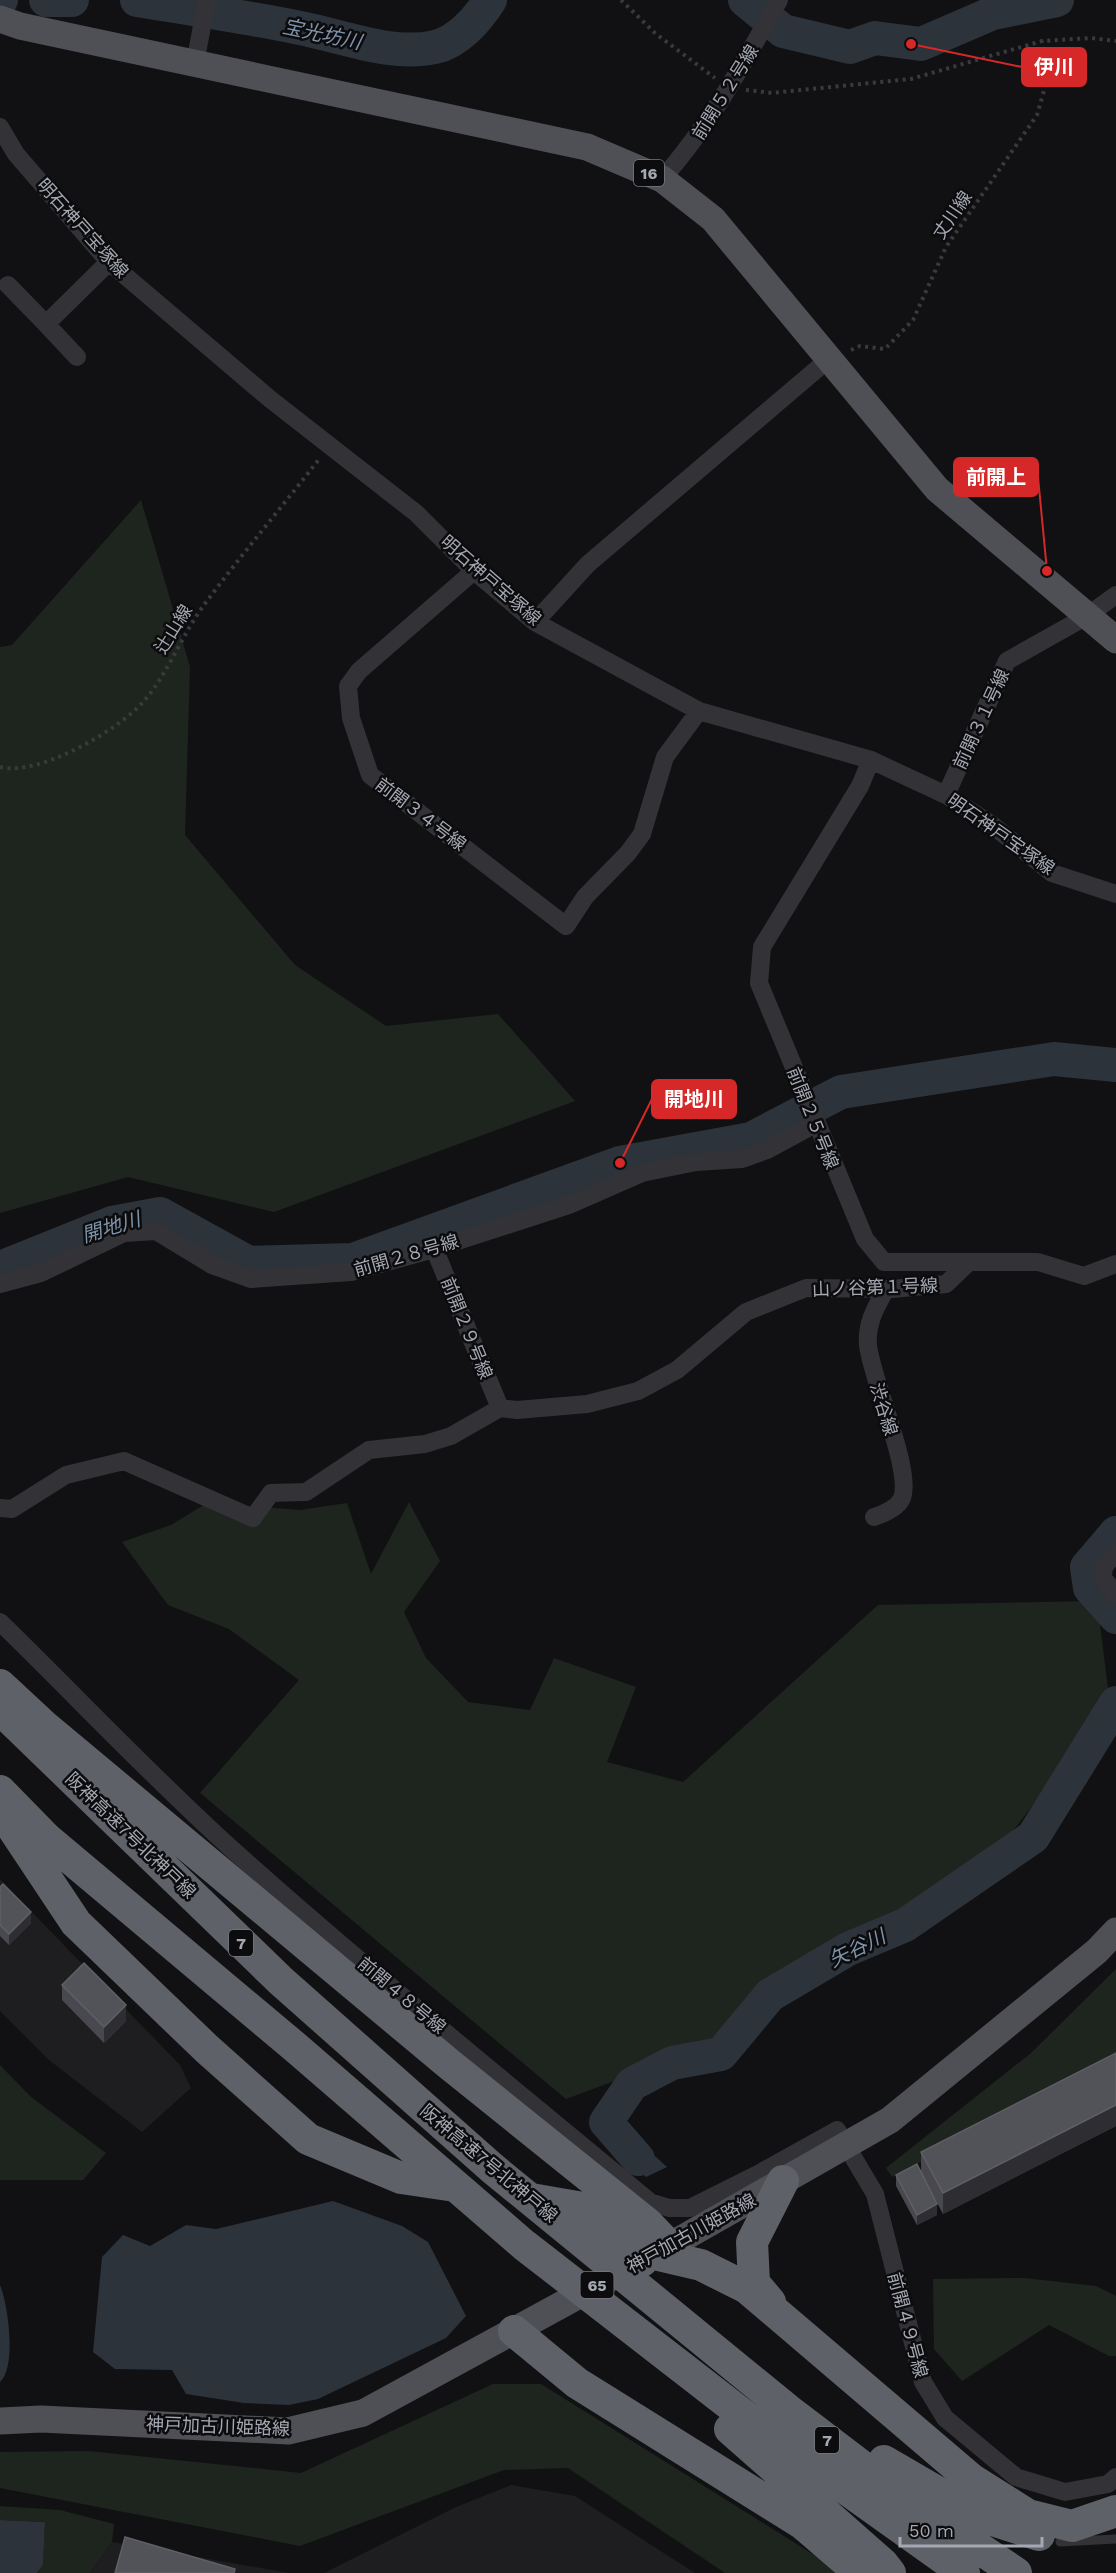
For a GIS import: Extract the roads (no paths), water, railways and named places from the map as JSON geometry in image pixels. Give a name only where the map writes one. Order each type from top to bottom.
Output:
[{"type":"highway","points":[[0,1685],[52,1733],[449,2064],[648,2224],[655,2254]]},
{"type":"highway","name":"阪神高速7号北神戸線","points":[[0,1708],[281,1981],[492,2168],[788,2410],[897,2493],[1016,2573]]},
{"type":"highway","points":[[0,1791],[46,1838],[296,2047],[608,2315],[883,2564],[890,2573]]},
{"type":"highway","points":[[0,1809],[76,1923],[207,2049],[308,2139],[401,2178],[583,2208],[630,2241],[655,2254],[710,2269],[747,2288],[971,2479],[1028,2515],[1072,2526],[1116,2511]]},
{"type":"highway","points":[[780,2315],[754,2283],[752,2242],[783,2181]]},
{"type":"highway","name":"7","points":[[608,2315],[751,2421],[964,2573]]},
{"type":"highway","points":[[514,2331],[577,2383],[803,2524],[860,2573]]},
{"type":"highway","points":[[788,2410],[820,2425],[977,2515],[1060,2542]]},
{"type":"main road","name":"16","points":[[2,19],[20,26],[197,54],[587,147],[662,178],[713,219],[937,489],[1116,640]]},
{"type":"main road","name":"神戸加古川姫路線","points":[[0,2421],[41,2420],[288,2431],[363,2413],[655,2254],[890,2120],[1097,1951],[1116,1931]]},
{"type":"street","points":[[197,54],[207,0]]},
{"type":"street","name":"前開５２号線","points":[[662,178],[692,146],[743,64],[779,0]]},
{"type":"street","name":"明石神戸宝塚線","points":[[0,127],[16,154],[110,262],[270,399],[416,513],[474,571],[535,622],[699,711],[871,760],[946,795],[991,824],[1052,873],[1116,894]]},
{"type":"street","points":[[46,324],[110,262]]},
{"type":"street","points":[[8,285],[77,357]]},
{"type":"street","points":[[535,622],[588,564],[830,358]]},
{"type":"street","name":"前開３４号線","points":[[474,571],[359,671],[348,686],[351,718],[370,775],[566,926],[585,897],[628,853],[642,834],[665,757],[699,711]]},
{"type":"street","name":"前開３１号線","points":[[946,795],[1007,661],[1087,616],[1116,596]]},
{"type":"street","name":"前開２５号線","points":[[871,760],[860,786],[762,947],[759,983],[814,1123],[865,1239],[884,1262],[1038,1262],[1084,1276],[1116,1264]]},
{"type":"street","name":"前開２８号線","points":[[0,1284],[41,1274],[124,1233],[156,1231],[212,1265],[251,1280],[351,1272],[569,1205],[642,1173],[696,1162],[742,1159],[767,1150],[814,1123]]},
{"type":"street","name":"前開２９号線","points":[[434,1248],[500,1408]]},
{"type":"street","name":"山ノ谷第１号線","points":[[500,1408],[517,1410],[587,1404],[638,1391],[677,1370],[746,1312],[806,1288],[886,1289],[946,1284],[968,1263]]},
{"type":"street","name":"渋谷線","points":[[874,1517],[886,1513],[901,1500],[905,1478],[874,1376],[868,1344],[871,1316],[886,1289]]},
{"type":"street","points":[[0,1508],[12,1509],[66,1475],[124,1461],[253,1518],[271,1493],[306,1492],[369,1450],[425,1444],[451,1436],[500,1408]]},
{"type":"street","points":[[1116,1552],[1104,1567],[1103,1578],[1116,1594]]},
{"type":"street","name":"前開４８号線","points":[[0,1622],[172,1794],[235,1851],[650,2202],[669,2208],[690,2208],[758,2174],[837,2130],[846,2145]]},
{"type":"street","name":"前開４９号線","points":[[846,2145],[875,2194],[923,2382],[945,2418],[1016,2477],[1065,2492],[1108,2484],[1116,2477]]},
{"type":"lane","points":[[1060,2542],[1116,2539]]},
{"type":"waterway","name":"宝光坊川","points":[[46,0],[72,0]]},
{"type":"waterway","name":"宝光坊川","points":[[137,0],[280,24],[367,44],[402,49],[435,47],[452,40],[480,15],[490,0]]},
{"type":"waterway","points":[[745,0],[783,31],[850,47],[875,38],[921,44],[993,13],[1057,0]]},
{"type":"waterway","name":"開地川","points":[[0,1268],[112,1223],[160,1214],[249,1263],[353,1260],[620,1163],[751,1139],[841,1092],[1054,1059],[1116,1065]]},
{"type":"waterway","name":"矢谷川","points":[[1116,1533],[1087,1567],[1090,1588],[1116,1617]]},
{"type":"waterway","name":"矢谷川","points":[[638,2159],[606,2122],[632,2084],[672,2063],[721,2054],[770,1995],[848,1949],[905,1925],[1033,1837],[1116,1703]]},
{"type":"place","name":"伊川","points":[[911,44]]},
{"type":"place","name":"前開上","points":[[1047,571]]},
{"type":"place","name":"開地川","points":[[620,1163]]}]
